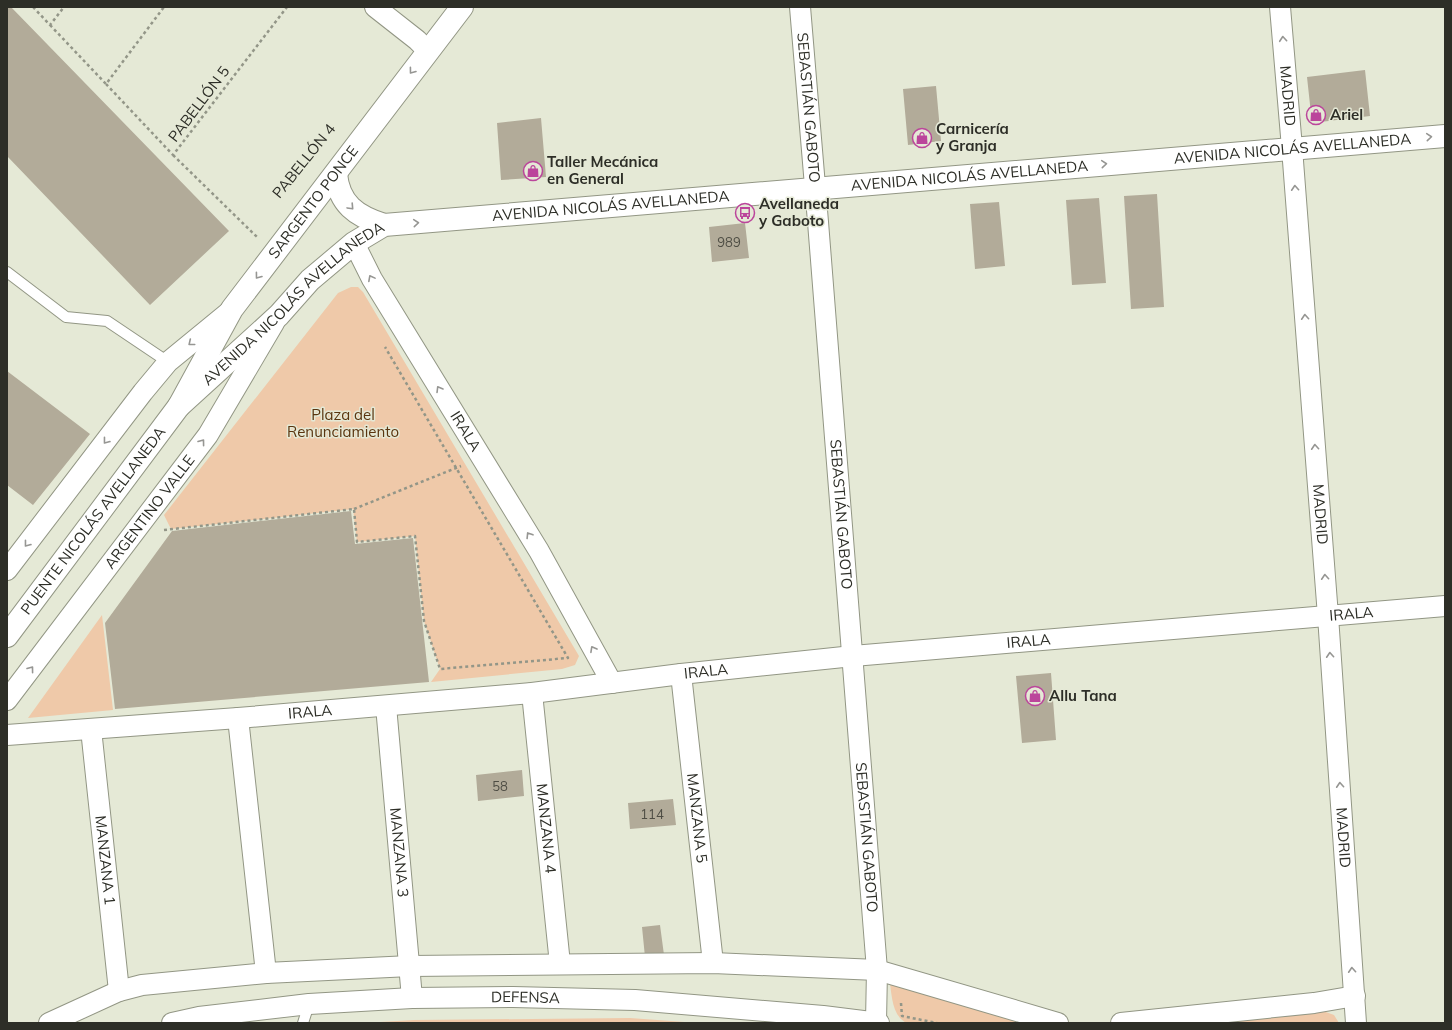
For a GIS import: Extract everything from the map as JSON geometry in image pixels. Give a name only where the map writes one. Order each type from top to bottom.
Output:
[{"type":"main road","name":"SARGENTO PONCE","points":[[179,406],[232,309],[462,7]]},
{"type":"main road","name":"AVENIDA NICOLÁS AVELLANEDA","points":[[179,406],[279,315],[310,280],[354,243],[384,225],[1445,136]]},
{"type":"main road","points":[[336,174],[338,187],[344,200],[356,213],[368,220],[384,225]]},
{"type":"main road","name":"PUENTE NICOLÁS AVELLANEDA","points":[[7,636],[179,406]]},
{"type":"street","points":[[375,7],[417,40],[428,51]]},
{"type":"street","name":"SEBASTIÁN GABOTO","points":[[800,7],[877,970],[877,1023]]},
{"type":"street","name":"MADRID","points":[[1280,7],[1328,616],[1356,1023]]},
{"type":"street","name":"IRALA","points":[[354,243],[372,279],[539,551],[612,683]]},
{"type":"street","points":[[7,570],[143,392],[168,362],[232,309]]},
{"type":"street","name":"ARGENTINO VALLE","points":[[7,700],[208,435],[279,315]]},
{"type":"street","name":"IRALA","points":[[7,735],[238,718],[532,693],[681,674],[853,656],[1445,606]]},
{"type":"street","name":"MANZANA 5","points":[[681,674],[713,963]]},
{"type":"street","name":"MANZANA 4","points":[[532,693],[560,964]]},
{"type":"street","name":"MANZANA 3","points":[[386,706],[412,998]]},
{"type":"street","points":[[238,718],[266,973]]},
{"type":"street","name":"MANZANA 1","points":[[91,729],[119,991]]},
{"type":"street","points":[[49,1023],[119,991],[142,985],[266,973],[410,966],[713,963],[877,970],[1058,1023]]},
{"type":"street","points":[[1121,1023],[1314,1002],[1355,996]]},
{"type":"street","name":"DEFENSA","points":[[172,1023],[199,1017],[309,1004],[412,998],[513,997],[635,1000],[823,1016],[877,1023]]},
{"type":"lane","points":[[7,272],[66,317],[107,321],[168,362]]},
{"type":"lane","points":[[303,1023],[309,1004]]},
{"type":"path","name":"PABELLÓN 5","points":[[33,7],[173,155],[287,7]]},
{"type":"path","points":[[50,25],[64,7]]},
{"type":"path","points":[[106,84],[164,7]]},
{"type":"path","points":[[173,155],[257,237],[262,231]]},
{"type":"path","points":[[354,509],[357,542],[415,536],[424,621],[440,669],[568,658],[383,343]]},
{"type":"path","points":[[157,532],[354,509],[481,457]]},
{"type":"path","points":[[898,976],[902,1016],[937,1023]]},
{"type":"green space","name":"Plaza del Renunciamiento","points":[[351,287],[358,287],[363,292],[579,656],[575,665],[562,669],[431,682],[440,669],[424,621],[415,536],[357,542],[353,509],[171,529],[164,515],[338,293]]},
{"type":"green space","points":[[102,615],[113,710],[28,718]]},
{"type":"green space","points":[[889,977],[1020,1023],[907,1023],[902,1020],[895,1010]]},
{"type":"green space","points":[[1323,1011],[1334,1015],[1339,1023],[1207,1023]]},
{"type":"green space","points":[[630,1018],[698,1023],[363,1023],[414,1020]]},
{"type":"building","points":[[7,7],[11,7],[229,231],[150,305],[7,156]]},
{"type":"building","points":[[1365,70],[1370,116],[1312,123],[1307,77]]},
{"type":"building","points":[[936,86],[941,141],[908,145],[903,89]]},
{"type":"building","points":[[541,118],[546,177],[501,180],[497,123]]},
{"type":"building","points":[[1157,194],[1164,307],[1131,309],[1124,196]]},
{"type":"building","points":[[1099,198],[1106,283],[1072,285],[1066,200]]},
{"type":"building","points":[[999,202],[1005,266],[975,269],[970,204]]},
{"type":"building","points":[[745,223],[749,258],[712,262],[709,227]]},
{"type":"building","points":[[7,371],[90,434],[33,505],[7,485]]},
{"type":"building","points":[[351,511],[355,544],[413,538],[429,682],[115,709],[105,623],[172,531]]},
{"type":"building","points":[[1051,673],[1056,740],[1022,743],[1016,676]]},
{"type":"building","points":[[522,770],[524,796],[478,801],[476,775]]},
{"type":"building","points":[[673,799],[676,825],[630,829],[628,803]]},
{"type":"building","points":[[660,925],[664,955],[645,957],[642,927]]},
{"type":"place","name":"Ariel","points":[[1316,115]]},
{"type":"place","name":"Carnicería y Granja","points":[[922,138]]},
{"type":"place","name":"Taller Mecánica en General","points":[[533,171]]},
{"type":"place","name":"Avellaneda y Gaboto","points":[[745,213]]},
{"type":"place","name":"Allu Tana","points":[[1035,696]]}]
